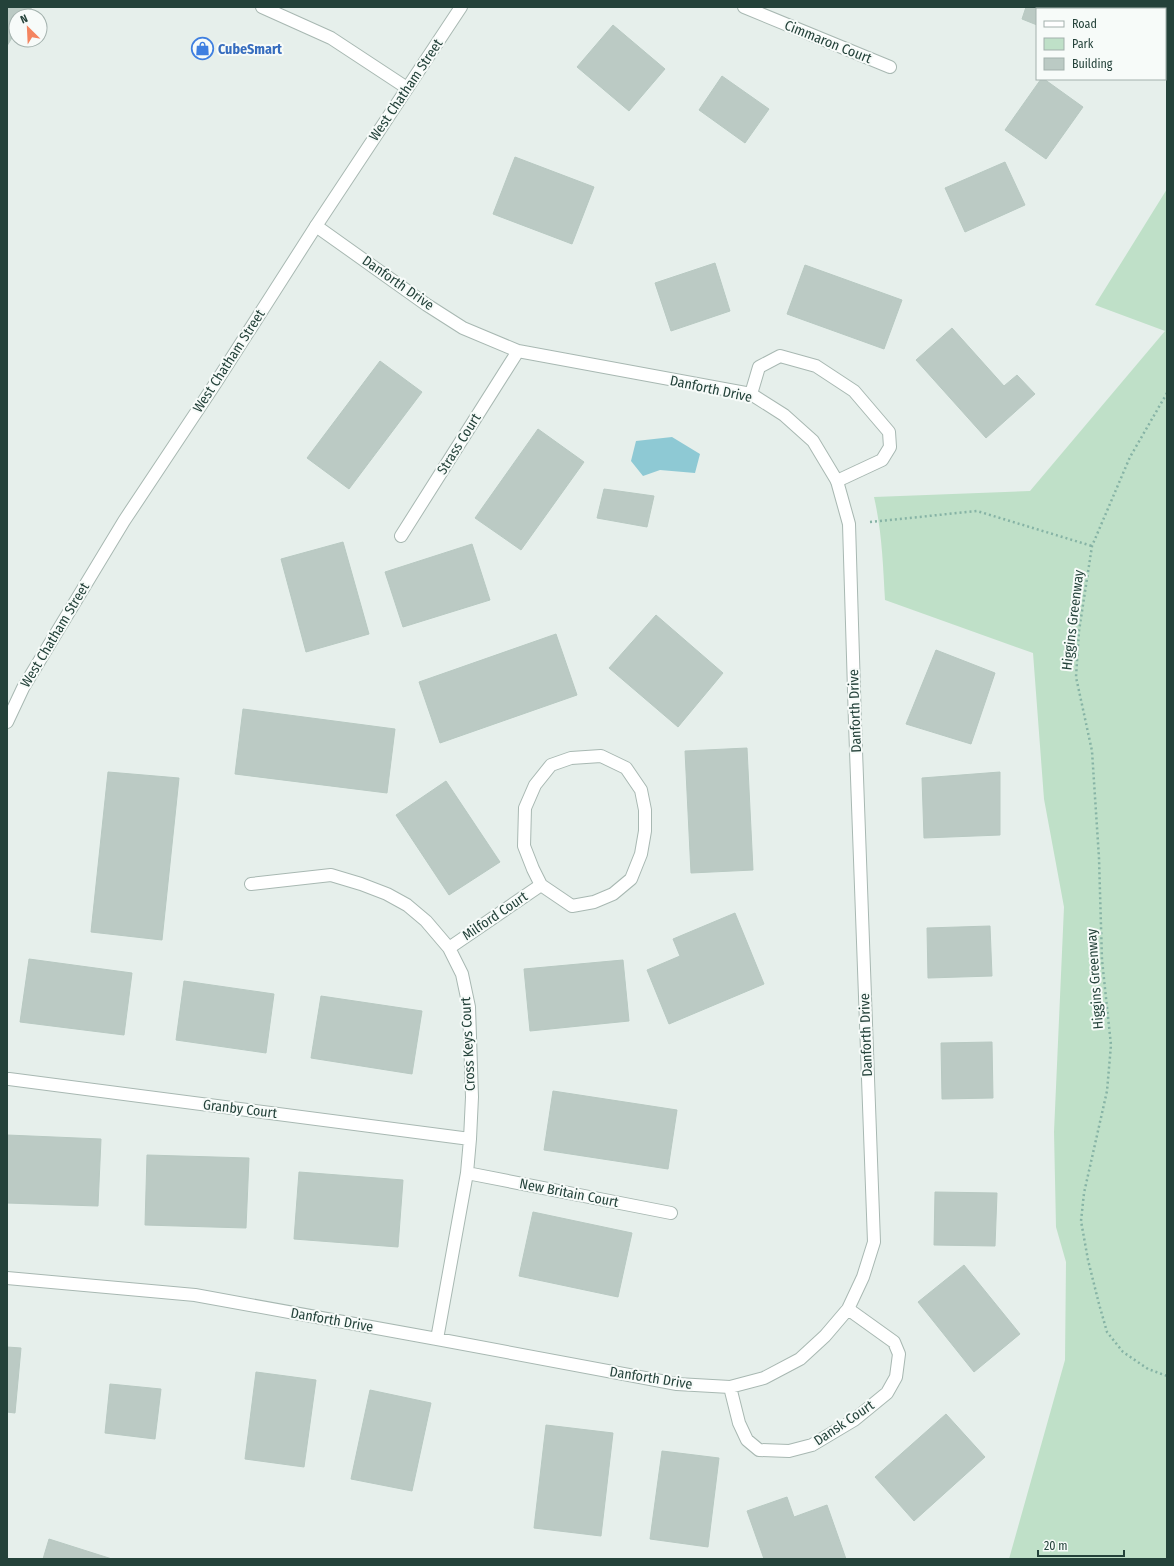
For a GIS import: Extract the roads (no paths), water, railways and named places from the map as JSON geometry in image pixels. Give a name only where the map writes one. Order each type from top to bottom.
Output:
[{"type":"street","points":[[262,7],[331,38],[407,88]]},
{"type":"street","name":"West Chatham Street","points":[[7,722],[23,688],[111,542],[316,226],[461,7]]},
{"type":"street","name":"Cimmaron Court","points":[[744,7],[890,67]]},
{"type":"street","name":"Danforth Drive","points":[[7,1278],[195,1295],[437,1338],[676,1384],[730,1387],[764,1378],[800,1359],[825,1336],[848,1309],[863,1277],[874,1242],[849,524],[837,481],[813,441],[784,415],[751,394],[518,351],[458,324],[427,305],[316,226]]},
{"type":"street","name":"Strass Court","points":[[401,536],[518,351]]},
{"type":"street","points":[[751,394],[759,367],[780,356],[816,366],[854,391],[890,432],[890,447],[882,460],[837,481]]},
{"type":"street","name":"Milford Court","points":[[601,756],[626,768],[642,790],[645,810],[645,831],[641,854],[631,879],[613,894],[594,902],[572,906],[541,885],[524,846],[525,808],[535,785],[551,765],[571,758],[601,756]]},
{"type":"street","name":"Cross Keys Court","points":[[251,884],[331,875],[387,894],[407,906],[426,921],[449,948],[462,974],[469,1007],[472,1097],[470,1138],[467,1174],[437,1338]]},
{"type":"street","name":"Milford Court","points":[[449,948],[541,885]]},
{"type":"street","name":"Granby Court","points":[[9,1078],[470,1138]]},
{"type":"street","name":"New Britain Court","points":[[467,1174],[671,1212]]},
{"type":"street","name":"Dansk Court","points":[[730,1387],[739,1423],[747,1440],[759,1450],[789,1451],[812,1445],[854,1420],[887,1393],[896,1377],[899,1354],[894,1342],[848,1309]]},
{"type":"water","points":[[672,437],[700,454],[695,473],[660,470],[643,476],[631,461],[636,441]]},
{"type":"place","name":"CubeSmart","points":[[203,49]]}]
